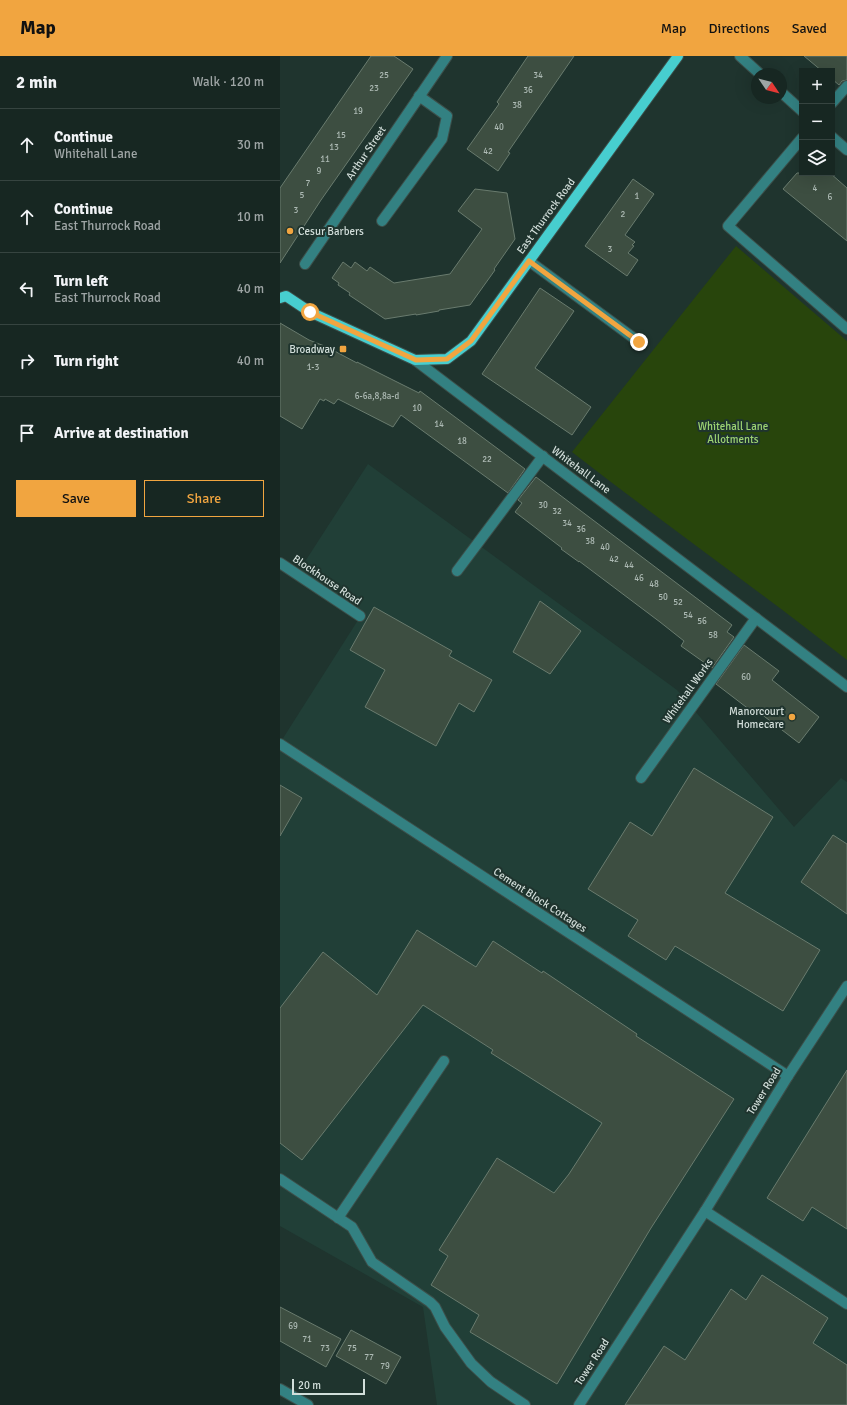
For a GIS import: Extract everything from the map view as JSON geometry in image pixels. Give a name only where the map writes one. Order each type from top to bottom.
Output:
[{"type":"main road","name":"East Thurrock Road","points":[[416,360],[447,359],[471,341],[678,56]]},
{"type":"main road","name":"Whitehall Lane","points":[[282,295],[310,312],[416,360]]},
{"type":"street","points":[[740,56],[753,68]]},
{"type":"street","name":"Arthur Street","points":[[305,264],[444,57]]},
{"type":"street","points":[[835,100],[847,86]]},
{"type":"street","points":[[382,221],[442,139],[448,116],[419,96]]},
{"type":"street","points":[[787,97],[799,108]]},
{"type":"street","points":[[800,140],[728,226],[847,329]]},
{"type":"street","points":[[835,140],[847,150]]},
{"type":"street","points":[[529,261],[639,342]]},
{"type":"street","name":"Whitehall Lane","points":[[416,360],[847,687]]},
{"type":"street","points":[[457,572],[543,456]]},
{"type":"street","name":"Blockhouse Road","points":[[280,563],[360,616]]},
{"type":"street","name":"Whitehall Works","points":[[641,778],[756,618]]},
{"type":"street","name":"Cement Block Cottages","points":[[280,744],[788,1076]]},
{"type":"street","name":"Tower Road","points":[[579,1405],[705,1211],[788,1076],[847,986]]},
{"type":"street","points":[[338,1218],[444,1061]]},
{"type":"street","points":[[280,1179],[352,1226],[372,1262],[430,1302],[435,1307],[445,1327],[471,1363],[491,1382],[525,1405]]},
{"type":"street","points":[[705,1211],[847,1304]]},
{"type":"street","points":[[280,1389],[308,1405]]},
{"type":"shaded area","points":[[368,464],[677,690],[794,827],[841,778],[847,782],[847,1405],[437,1405],[423,1307],[280,1226],[280,743],[360,617],[297,574]]},
{"type":"green space","name":"Whitehall Lane Allotments","points":[[736,246],[847,341],[847,660],[572,452]]},
{"type":"building","points":[[371,56],[394,56],[413,69],[321,200],[280,263],[280,188]]},
{"type":"building","points":[[528,56],[574,56],[508,152],[510,153],[498,171],[467,149],[499,104],[497,102]]},
{"type":"building","points":[[804,56],[847,56],[847,80],[842,81],[839,85],[835,82],[835,68],[818,68]]},
{"type":"building","points":[[797,173],[799,173],[799,176],[833,176],[847,188],[847,241],[783,189]]},
{"type":"building","points":[[633,179],[654,194],[625,235],[635,242],[632,245],[634,246],[628,253],[638,260],[627,276],[585,246]]},
{"type":"building","points":[[475,189],[507,193],[515,239],[470,305],[385,319],[349,295],[350,293],[338,285],[339,283],[332,278],[343,262],[351,268],[355,262],[367,271],[370,267],[394,283],[450,274],[482,229],[458,211]]},
{"type":"building","points":[[540,288],[574,311],[535,368],[591,407],[572,435],[482,374]]},
{"type":"building","points":[[280,323],[309,340],[327,347],[419,393],[420,391],[525,469],[508,493],[401,415],[393,427],[338,399],[334,404],[325,399],[324,401],[320,399],[302,429],[280,416]]},
{"type":"building","points":[[536,477],[732,625],[727,632],[734,637],[712,668],[681,646],[684,641],[561,549],[562,548],[515,512],[522,503],[518,500]]},
{"type":"building","points":[[540,601],[581,631],[550,674],[513,652]]},
{"type":"building","points":[[374,607],[452,651],[449,656],[492,680],[474,712],[459,703],[436,746],[365,707],[385,670],[350,650]]},
{"type":"building","points":[[744,645],[779,671],[772,680],[819,717],[799,743],[752,707],[750,710],[716,684]]},
{"type":"building","points":[[694,768],[773,817],[725,893],[820,950],[783,1011],[675,946],[666,960],[628,936],[638,920],[588,889],[630,822],[652,836]]},
{"type":"building","points":[[280,785],[302,798],[280,836]]},
{"type":"building","points":[[833,835],[847,844],[847,914],[801,882]]},
{"type":"building","points":[[417,930],[476,967],[493,941],[542,973],[543,971],[637,1034],[636,1036],[734,1099],[651,1228],[557,1384],[470,1332],[479,1315],[431,1285],[448,1256],[439,1250],[497,1158],[554,1193],[569,1174],[602,1123],[491,1053],[493,1050],[423,1005],[302,1160],[280,1143],[280,1008],[323,952],[377,995]]},
{"type":"building","points":[[847,1070],[847,1229],[812,1207],[803,1221],[767,1198]]},
{"type":"building","points":[[762,1275],[828,1318],[813,1343],[847,1365],[847,1405],[625,1405],[664,1346],[685,1360],[731,1289],[746,1300]]},
{"type":"building","points":[[280,1307],[341,1339],[326,1367],[280,1341]]},
{"type":"building","points":[[351,1330],[401,1357],[386,1384],[336,1356]]},
{"type":"place","name":"Cesur Barbers","points":[[290,231]]},
{"type":"place","name":"Broadway","points":[[343,349]]},
{"type":"place","name":"Manorcourt Homecare","points":[[792,717]]},
{"type":"route","points":[[310,312],[416,360],[447,359],[471,341],[529,261],[639,342]]}]
